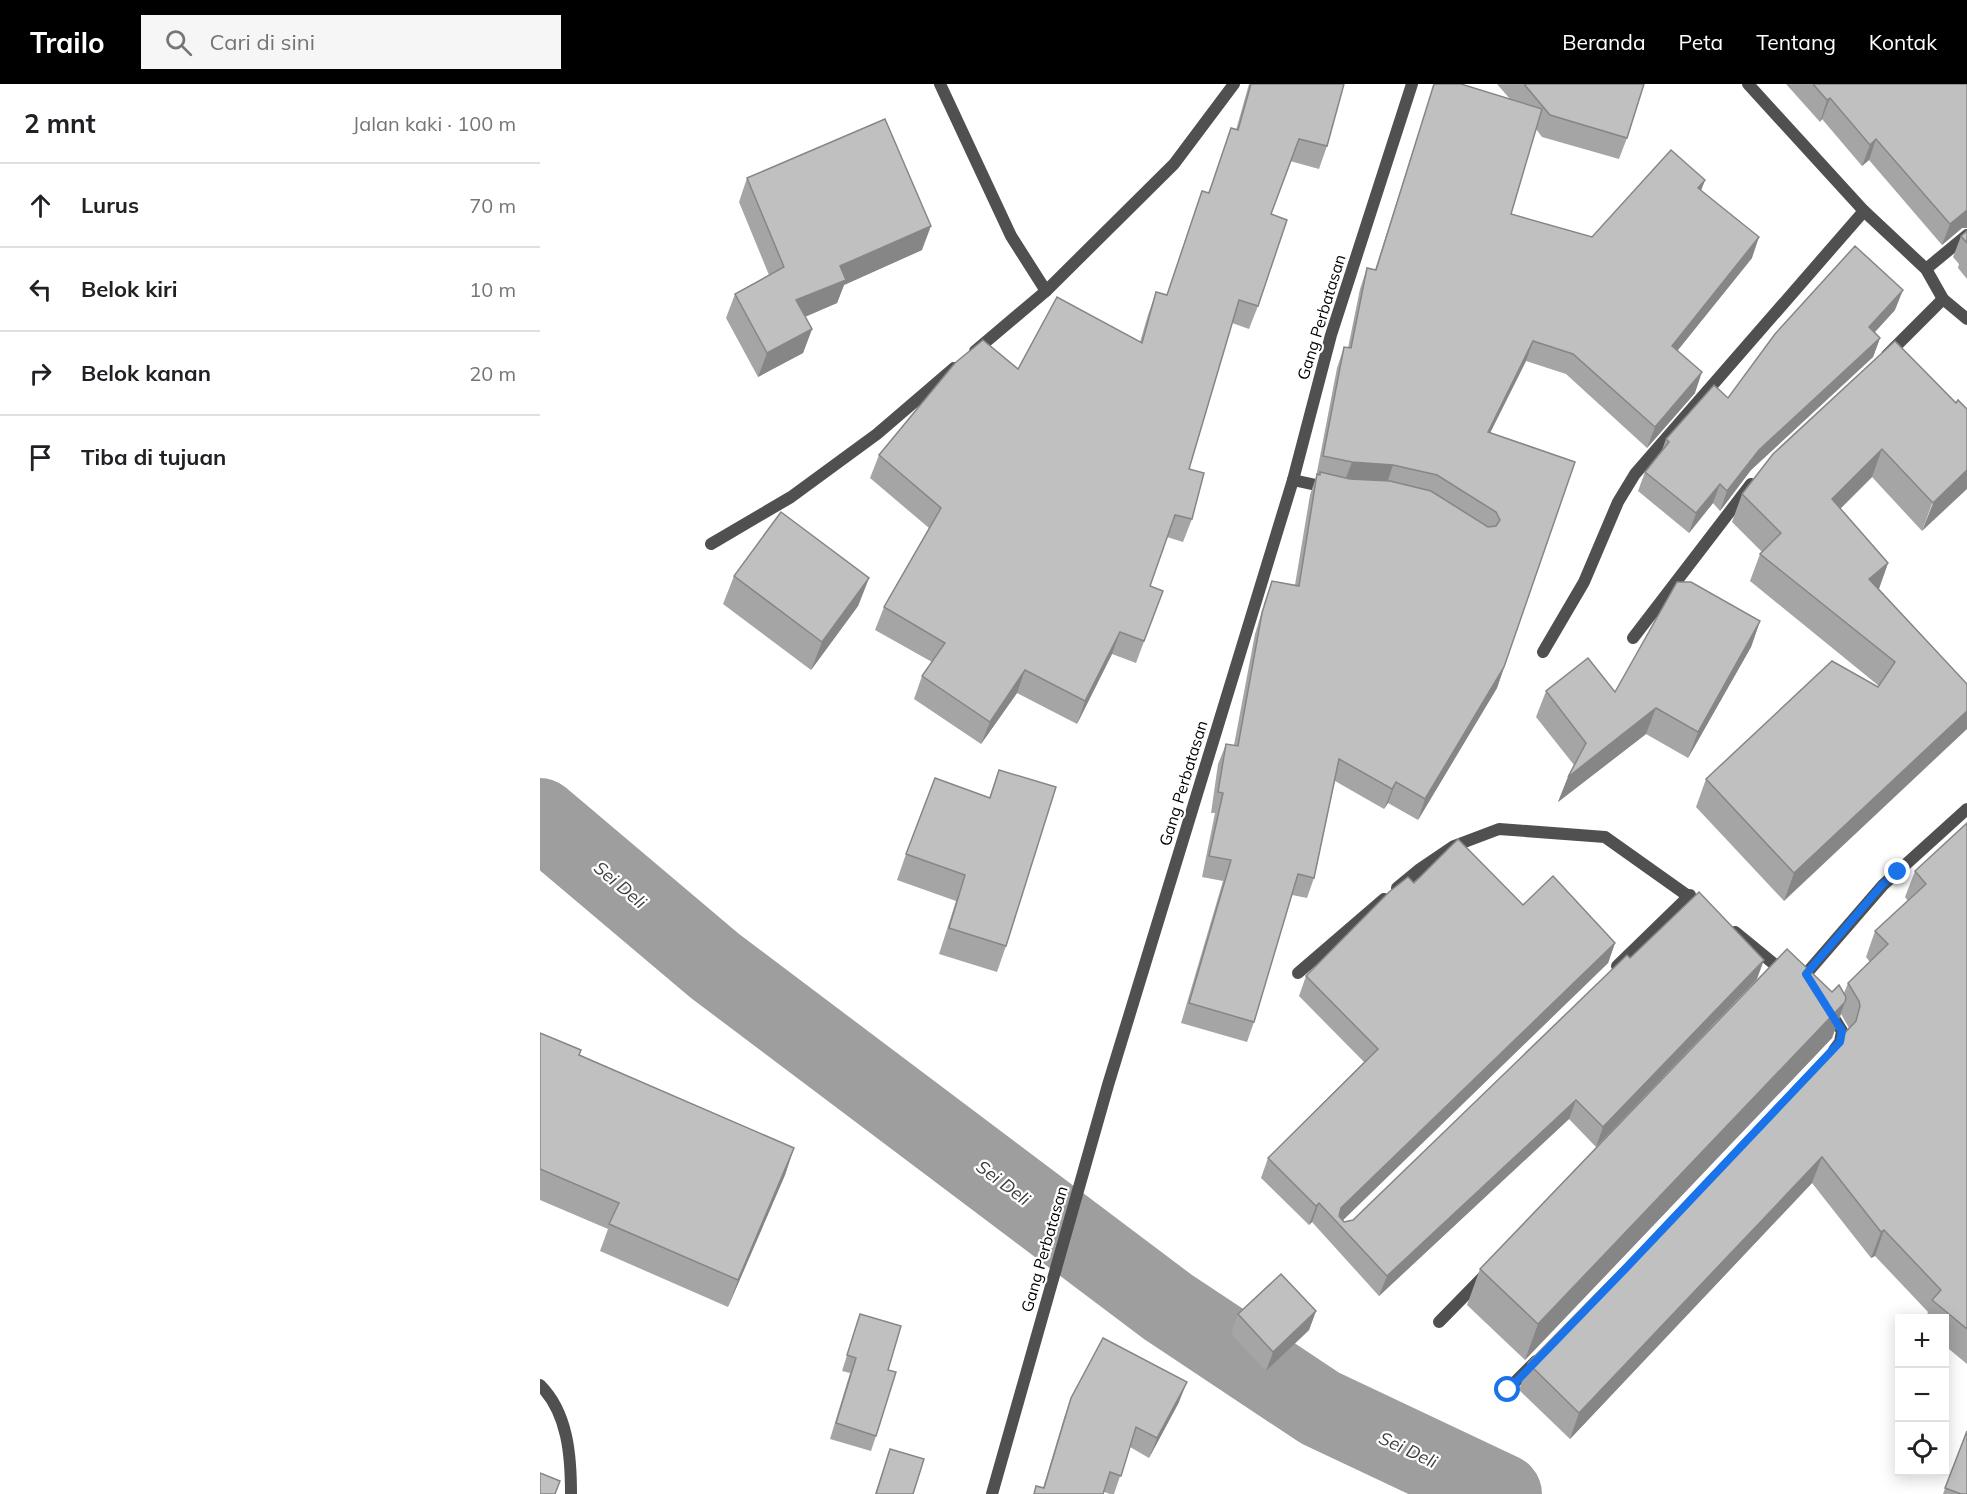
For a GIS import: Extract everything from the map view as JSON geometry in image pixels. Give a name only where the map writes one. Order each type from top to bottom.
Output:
[{"type":"street","points":[[940,84],[1011,236],[1046,291]]},
{"type":"street","points":[[711,544],[791,496],[877,434],[1046,291],[1174,164],[1234,84]]},
{"type":"street","name":"Gang Perbatasan","points":[[992,1494],[1108,1085],[1293,480],[1331,334],[1412,84]]},
{"type":"street","points":[[1748,84],[1864,211],[1926,269],[1943,299],[1967,319]]},
{"type":"street","points":[[1543,652],[1584,582],[1618,502],[1635,474],[1864,211]]},
{"type":"street","points":[[1926,269],[1967,235]]},
{"type":"street","points":[[1877,364],[1943,299]]},
{"type":"street","points":[[1633,638],[1757,476]]},
{"type":"street","points":[[1293,480],[1343,491]]},
{"type":"street","points":[[1806,974],[1882,885],[1967,809]]},
{"type":"street","points":[[1298,973],[1420,869],[1454,846],[1499,829],[1605,837],[1690,896],[1721,921],[1775,972],[1806,974]]},
{"type":"street","points":[[1604,978],[1690,896]]},
{"type":"street","points":[[1806,974],[1842,1031],[1840,1042],[1823,1062]]},
{"type":"street","points":[[1439,1322],[1489,1271]]},
{"type":"street","points":[[1508,1390],[1547,1349]]},
{"type":"street","points":[[540,1385],[552,1398],[567,1438],[571,1494]]},
{"type":"building","points":[[1251,84],[1344,84],[1327,146],[1299,139],[1271,214],[1287,220],[1258,306],[1239,300],[1189,469],[1204,473],[1192,519],[1175,515],[1150,586],[1163,591],[1144,641],[1120,632],[1085,701],[1025,670],[990,722],[922,676],[945,643],[884,607],[941,508],[879,455],[955,363],[983,340],[1018,369],[1057,297],[1142,343],[1156,292],[1167,295],[1202,191],[1209,193],[1231,128],[1238,130]]},
{"type":"building","points":[[1434,84],[1461,84],[1542,109],[1511,214],[1592,237],[1671,150],[1705,180],[1698,188],[1759,237],[1672,346],[1702,372],[1655,427],[1573,354],[1533,341],[1488,432],[1575,462],[1504,667],[1425,799],[1396,782],[1392,789],[1339,759],[1314,878],[1298,874],[1254,1022],[1189,1003],[1231,860],[1209,856],[1223,793],[1218,792],[1226,744],[1238,746],[1262,613],[1272,581],[1299,586],[1317,474],[1320,475],[1320,472],[1350,479],[1390,481],[1431,491],[1488,527],[1496,526],[1500,520],[1496,512],[1437,475],[1393,465],[1352,462],[1323,456],[1344,347],[1351,348],[1367,268],[1376,270]]},
{"type":"building","points":[[1524,84],[1644,84],[1627,138],[1550,115]]},
{"type":"building","points":[[1813,84],[1967,84],[1967,210],[1950,224],[1876,139],[1870,145],[1830,98],[1827,100]]},
{"type":"building","points":[[885,119],[931,226],[840,266],[846,280],[796,300],[812,329],[767,353],[735,294],[784,267],[747,178]]},
{"type":"building","points":[[1967,231],[1967,243],[1961,236]]},
{"type":"building","points":[[1855,246],[1903,290],[1869,327],[1880,338],[1759,450],[1727,491],[1720,484],[1696,513],[1645,472],[1669,442],[1666,439],[1714,385],[1728,398],[1775,334]]},
{"type":"building","points":[[1895,341],[1956,403],[1958,400],[1967,409],[1967,470],[1933,503],[1882,449],[1832,499],[1888,563],[1869,579],[1967,684],[1967,711],[1794,873],[1706,779],[1832,661],[1878,687],[1895,662],[1760,554],[1781,533],[1742,494],[1773,454]]},
{"type":"building","points":[[781,512],[869,578],[822,642],[734,576]]},
{"type":"building","points":[[1677,582],[1691,582],[1760,621],[1698,732],[1656,708],[1568,777],[1586,743],[1546,691],[1588,658],[1615,692]]},
{"type":"building","points":[[999,770],[1056,787],[1006,946],[949,928],[965,875],[906,854],[935,778],[990,798]]},
{"type":"building","points":[[1967,823],[1967,1329],[1932,1300],[1941,1290],[1884,1230],[1881,1232],[1822,1157],[1579,1413],[1528,1363],[1643,1246],[1856,1021],[1859,1001],[1848,983],[1888,944],[1875,931],[1926,884],[1915,871]]},
{"type":"building","points":[[1458,839],[1523,905],[1553,876],[1615,943],[1341,1208],[1339,1216],[1344,1222],[1353,1220],[1627,955],[1630,958],[1699,892],[1764,960],[1603,1127],[1576,1100],[1387,1276],[1319,1203],[1316,1206],[1268,1158],[1378,1049],[1306,976],[1389,892],[1408,877],[1414,883]]},
{"type":"building","points":[[1787,949],[1832,992],[1839,985],[1846,997],[1845,1002],[1538,1324],[1480,1269]]},
{"type":"building","points":[[540,1033],[581,1050],[579,1055],[794,1148],[738,1280],[609,1224],[619,1203],[540,1169]]},
{"type":"building","points":[[1281,1274],[1316,1311],[1273,1352],[1238,1314]]},
{"type":"building","points":[[860,1314],[901,1326],[888,1370],[896,1372],[876,1436],[836,1423],[856,1358],[847,1355]]},
{"type":"building","points":[[1103,1338],[1187,1382],[1157,1438],[1136,1427],[1121,1476],[1110,1472],[1103,1494],[1034,1494],[1036,1486],[1044,1488],[1071,1398]]},
{"type":"building","points":[[1967,1431],[1967,1494],[1961,1494],[1945,1488]]},
{"type":"building","points":[[890,1449],[924,1459],[913,1494],[876,1494]]},
{"type":"building","points":[[540,1473],[560,1481],[555,1494],[540,1494]]},
{"type":"waterway","name":"Sei Deli","points":[[540,818],[715,966],[1168,1307],[1320,1408],[1502,1494]]},
{"type":"route","points":[[1508,1390],[1840,1042],[1842,1031],[1806,974],[1882,885],[1898,872]]}]
